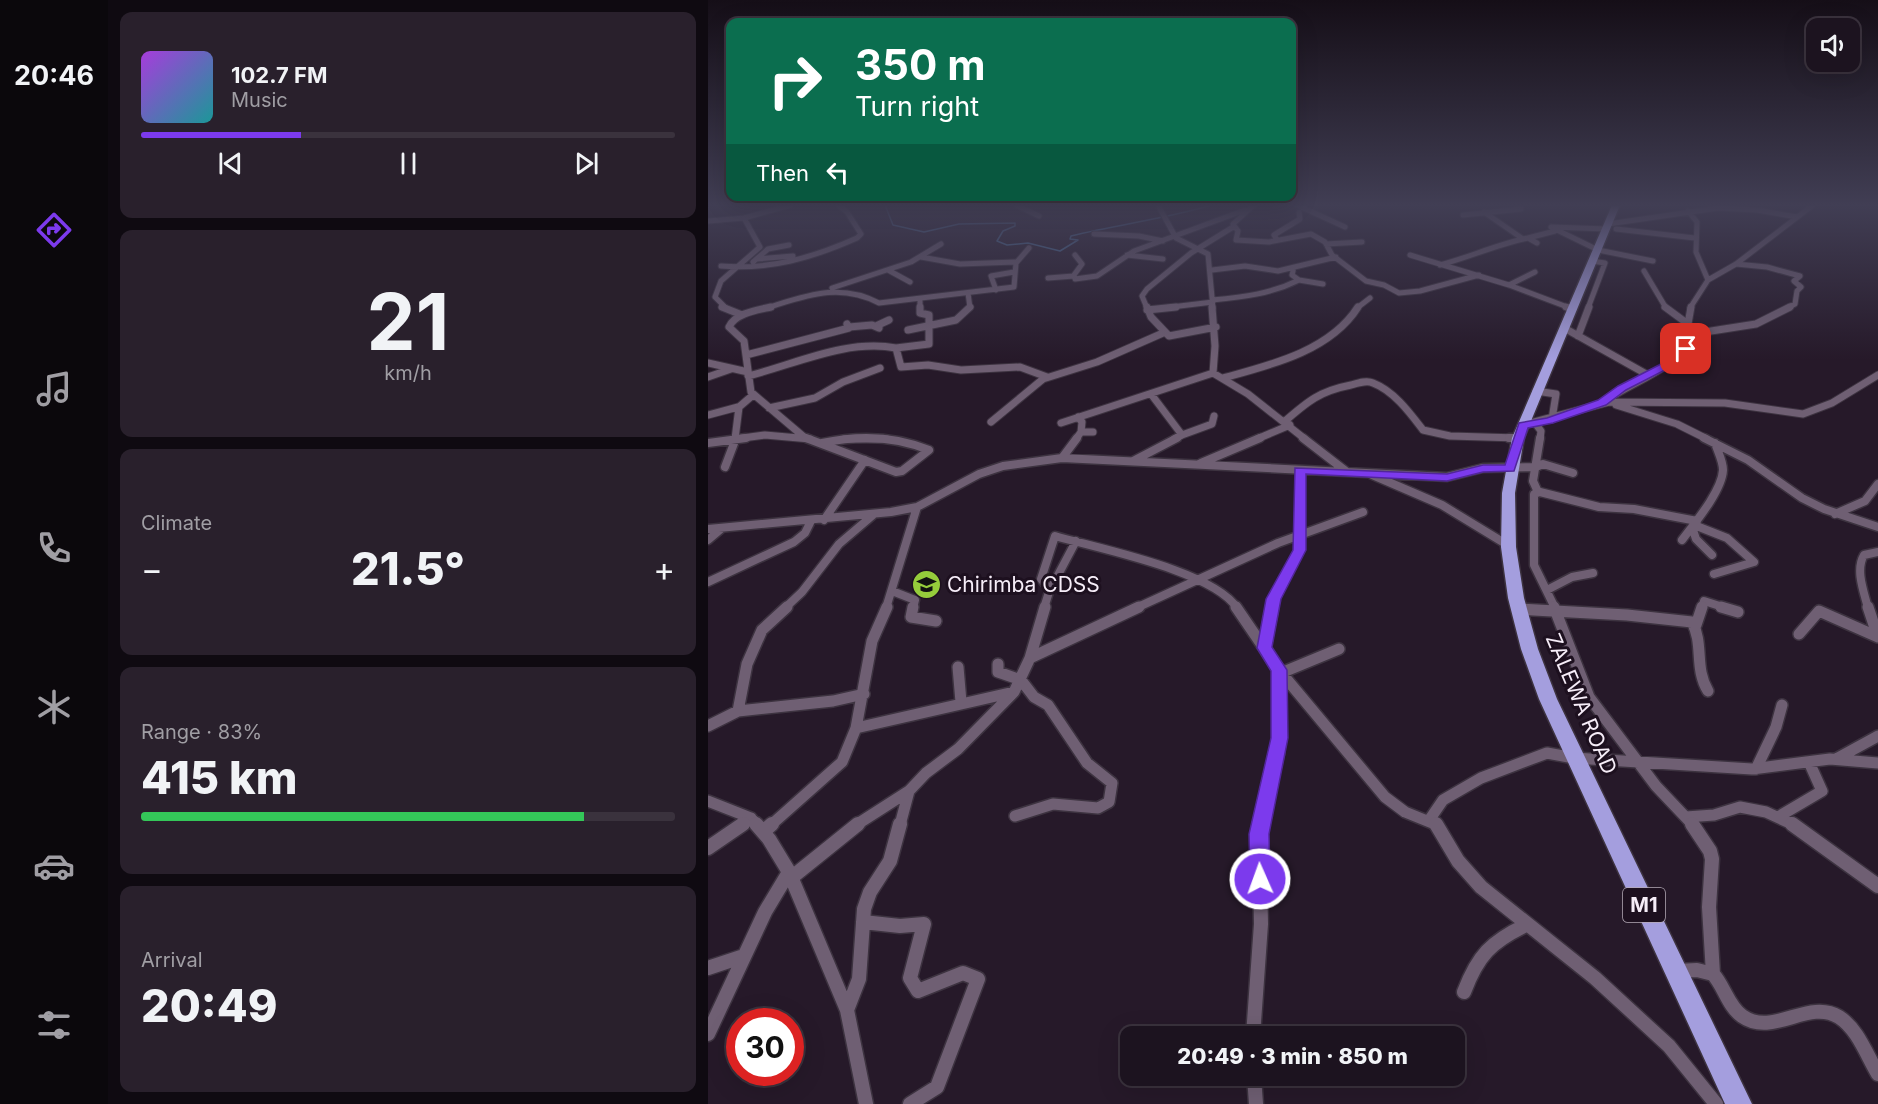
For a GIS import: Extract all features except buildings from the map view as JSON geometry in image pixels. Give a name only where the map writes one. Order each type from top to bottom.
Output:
[{"type":"highway","name":"ZALEWA ROAD","points":[[1594,257],[1566,329],[1536,392],[1510,468],[1506,544],[1517,609],[1541,684],[1574,758],[1739,1104]]},
{"type":"street","points":[[742,315],[721,306],[715,297],[721,281],[750,257]]},
{"type":"street","points":[[759,257],[756,259],[777,257]]},
{"type":"street","points":[[721,266],[736,269],[783,266],[816,257]]},
{"type":"street","points":[[804,437],[753,395],[749,389],[744,341],[729,327],[731,322],[742,315],[821,292],[920,257],[960,264],[1015,262]]},
{"type":"street","points":[[821,292],[860,293],[879,303],[920,300],[1014,287],[1015,262],[1018,257]]},
{"type":"street","points":[[1074,276],[1082,264],[1076,257]]},
{"type":"street","points":[[1048,278],[1074,276],[1078,280],[1097,276],[1125,257]]},
{"type":"street","points":[[1138,257],[1163,260]]},
{"type":"street","points":[[1187,257],[1144,291],[1142,302],[1163,333],[1169,336],[1180,336],[1216,327]]},
{"type":"street","points":[[1209,257],[1212,270],[1212,301],[1216,327],[1217,356],[1213,373]]},
{"type":"street","points":[[1212,270],[1250,266],[1274,271],[1336,257],[1370,284],[1384,285],[1399,293],[1420,291],[1479,275]]},
{"type":"street","points":[[1414,257],[1479,275],[1573,309]]},
{"type":"street","points":[[1439,265],[1467,257]]},
{"type":"street","points":[[1578,336],[1605,262],[1597,257]]},
{"type":"street","points":[[1610,257],[1653,261]]},
{"type":"street","points":[[1695,257],[1708,280]]},
{"type":"street","points":[[1525,429],[1605,403],[1681,354],[1692,342],[1688,324],[1690,308],[1708,280],[1746,257]]},
{"type":"street","points":[[774,258],[783,262]]},
{"type":"street","points":[[1692,334],[1756,324],[1795,304],[1797,291],[1801,287],[1794,280],[1800,276],[1767,267],[1736,264]]},
{"type":"street","points":[[1294,267],[1292,275],[1299,280],[1323,284]]},
{"type":"street","points":[[888,270],[910,282]]},
{"type":"street","points":[[1644,271],[1665,306],[1677,320],[1688,324]]},
{"type":"street","points":[[996,290],[991,276],[1014,272]]},
{"type":"street","points":[[1509,285],[1535,272]]},
{"type":"street","points":[[1147,310],[1212,301],[1238,300],[1272,293],[1299,280]]},
{"type":"street","points":[[908,330],[956,320],[970,308],[968,293]]},
{"type":"street","points":[[1223,378],[1263,368],[1331,338],[1349,321],[1359,305],[1370,298]]},
{"type":"street","points":[[708,363],[748,374],[854,348],[879,345],[896,348],[929,344],[928,314],[920,313],[920,300]]},
{"type":"street","points":[[746,355],[833,333],[848,326],[877,327],[888,320]]},
{"type":"street","points":[[1566,329],[1648,375]]},
{"type":"street","points":[[828,348],[833,333]]},
{"type":"street","points":[[991,422],[1047,377],[1096,362],[1163,333]]},
{"type":"street","points":[[896,348],[901,368],[928,365],[942,369],[961,370],[1020,368],[1047,377]]},
{"type":"street","points":[[708,372],[720,366]]},
{"type":"street","points":[[769,408],[815,398],[843,382],[880,368]]},
{"type":"street","points":[[708,377],[731,369]]},
{"type":"street","points":[[1061,423],[1213,373],[1287,424],[1347,472]]},
{"type":"street","points":[[1605,403],[1725,403],[1797,414],[1832,403],[1878,375]]},
{"type":"street","points":[[1197,465],[1287,424],[1310,399],[1326,390],[1368,381],[1391,395],[1416,417],[1424,430],[1431,433],[1525,429],[1541,431],[1533,481],[1538,492]]},
{"type":"street","points":[[1536,392],[1556,394],[1552,419]]},
{"type":"street","points":[[1151,394],[1182,435]]},
{"type":"street","points":[[725,467],[736,437],[738,407],[743,400],[753,395]]},
{"type":"street","points":[[1605,403],[1661,418],[1758,466],[1802,498],[1835,514],[1878,527]]},
{"type":"street","points":[[708,415],[738,407]]},
{"type":"street","points":[[1133,461],[1182,435],[1212,424],[1214,416]]},
{"type":"street","points":[[1062,458],[1081,432],[1082,422],[1078,417]]},
{"type":"street","points":[[1081,432],[1093,432]]},
{"type":"street","points":[[708,443],[736,437],[804,437],[899,472],[929,450],[887,441],[841,440],[822,443]]},
{"type":"street","points":[[1682,540],[1694,525],[1722,477],[1723,471],[1715,443]]},
{"type":"street","points":[[1213,459],[1225,451]]},
{"type":"street","points":[[708,529],[824,520],[917,507],[979,474],[1003,466],[1062,458],[1447,477],[1483,468],[1536,467],[1543,464],[1573,473]]},
{"type":"street","points":[[824,520],[865,460]]},
{"type":"street","points":[[1265,648],[1274,599],[1297,558],[1300,470]]},
{"type":"street","points":[[1369,473],[1384,482],[1443,505],[1506,544]]},
{"type":"street","points":[[1835,514],[1864,501],[1878,484]]},
{"type":"street","points":[[1538,492],[1599,507],[1634,509],[1716,530],[1732,539],[1754,562],[1714,574]]},
{"type":"street","points":[[1538,492],[1534,494],[1532,512],[1534,565],[1556,611],[1589,698],[1639,760],[1656,786],[1705,841],[1712,859],[1709,908],[1713,974],[1732,1004],[1742,1015],[1752,1021],[1767,1024],[1821,1010],[1839,1018],[1878,1074]]},
{"type":"street","points":[[763,832],[839,766],[856,728],[872,641],[892,591],[917,507]]},
{"type":"street","points":[[1030,658],[1197,578],[1299,534],[1363,512]]},
{"type":"street","points":[[738,711],[747,664],[762,630],[802,592],[839,544],[873,514]]},
{"type":"street","points":[[708,582],[794,542],[805,533],[811,521]]},
{"type":"street","points":[[1694,525],[1696,539],[1712,555]]},
{"type":"street","points":[[708,540],[721,529]]},
{"type":"street","points":[[1050,590],[1041,579],[1055,536],[1197,578],[1230,597],[1280,672],[1386,797],[1405,812],[1430,819],[1443,832],[1458,861],[1481,887],[1595,978],[1669,1046],[1716,1104]]},
{"type":"street","points":[[708,1034],[737,978],[763,912],[790,875],[865,818],[909,791],[926,773],[958,749],[1014,692],[1021,680],[1021,669],[1030,658],[1050,590],[1076,541]]},
{"type":"street","points":[[1878,552],[1864,555],[1860,561],[1863,592],[1878,637]]},
{"type":"street","points":[[1546,590],[1572,577],[1593,573]]},
{"type":"street","points":[[892,591],[915,600],[911,618],[936,621]]},
{"type":"street","points":[[1708,692],[1700,678],[1696,626],[1704,601],[1738,612]]},
{"type":"street","points":[[1517,609],[1690,621],[1696,626]]},
{"type":"street","points":[[1799,634],[1820,611],[1878,637]]},
{"type":"street","points":[[1280,672],[1339,649]]},
{"type":"street","points":[[998,664],[998,672],[1021,680],[1034,697],[1048,705],[1087,763],[1112,783],[1109,802],[1098,808],[1053,804],[1015,816]]},
{"type":"street","points":[[958,667],[961,702]]},
{"type":"street","points":[[1254,1026],[1262,924],[1259,834],[1279,752],[1280,672]]},
{"type":"street","points":[[856,728],[961,702],[1014,692]]},
{"type":"street","points":[[708,726],[738,711],[833,701],[864,694]]},
{"type":"street","points":[[1756,769],[1776,727],[1782,705]]},
{"type":"street","points":[[1835,759],[1878,736]]},
{"type":"street","points":[[1430,819],[1443,800],[1480,778],[1547,753],[1574,758],[1639,760],[1756,769],[1835,759],[1878,763]]},
{"type":"street","points":[[1778,817],[1822,791],[1809,762]]},
{"type":"street","points":[[847,1010],[859,979],[863,922],[870,892],[890,861],[909,791]]},
{"type":"street","points":[[708,801],[751,818],[763,832],[790,875],[847,1010],[866,1104]]},
{"type":"street","points":[[1686,817],[1714,815],[1740,807],[1766,812],[1799,828],[1878,886]]},
{"type":"street","points":[[708,848],[751,818]]},
{"type":"street","points":[[863,922],[882,922],[901,928],[924,924],[910,978],[918,991],[963,973],[978,979],[937,1087],[909,1104]]},
{"type":"street","points":[[1464,992],[1473,966],[1493,940],[1526,925]]},
{"type":"street","points":[[708,968],[744,956]]},
{"type":"street","points":[[1675,971],[1697,970],[1713,974]]},
{"type":"street","points":[[1255,1086],[1256,1104]]},
{"type":"place","name":"Chirimba CDSS","points":[[926,585]]},
{"type":"route","points":[[1260,879],[1259,834],[1263,810],[1279,752],[1280,738],[1279,670],[1265,648],[1274,599],[1297,558],[1299,550],[1300,470],[1447,477],[1483,468],[1510,468],[1523,425],[1568,415],[1602,403],[1622,388],[1676,359],[1686,349]]}]
